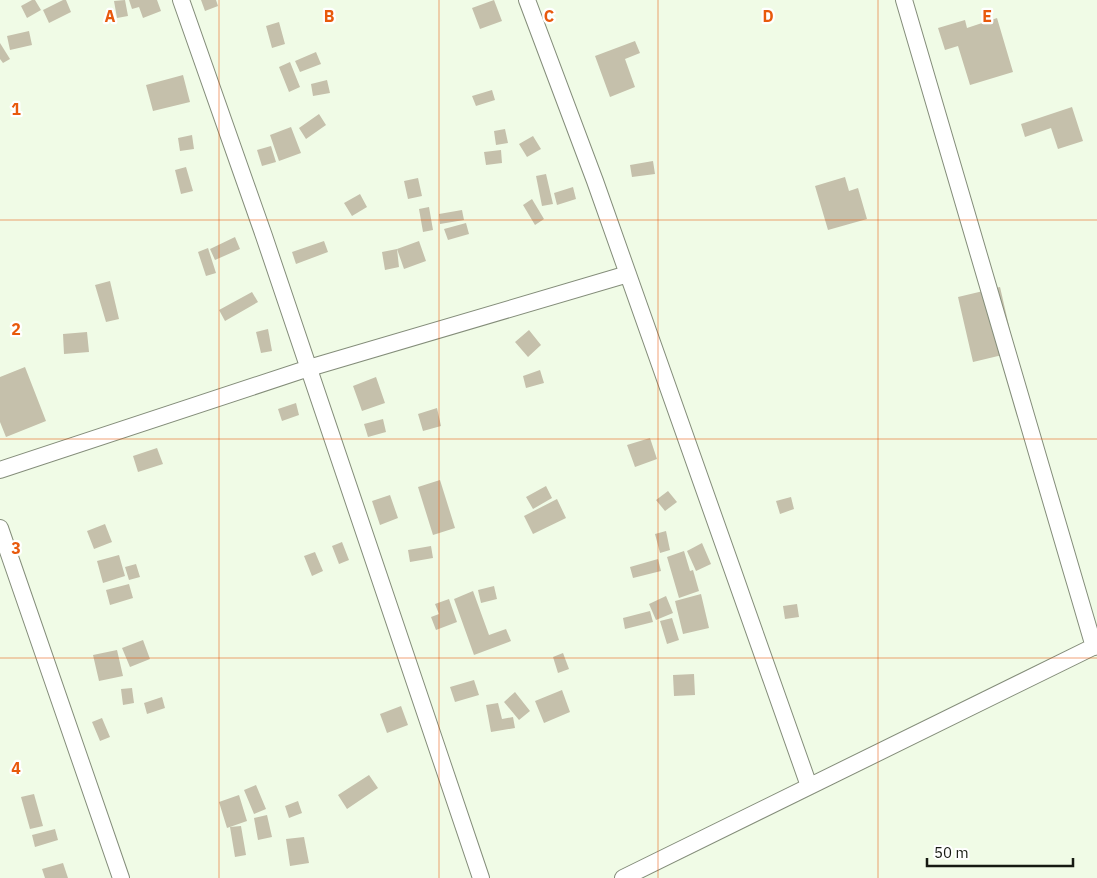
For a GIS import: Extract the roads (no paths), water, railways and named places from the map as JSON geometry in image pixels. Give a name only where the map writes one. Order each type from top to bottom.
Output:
[{"type":"street","points":[[181,0],[309,368],[481,878]]},
{"type":"street","points":[[527,0],[628,274],[809,786]]},
{"type":"street","points":[[623,878],[1095,646],[904,0]]},
{"type":"street","points":[[0,470],[309,368],[628,274]]},
{"type":"street","points":[[0,528],[121,878]]}]
